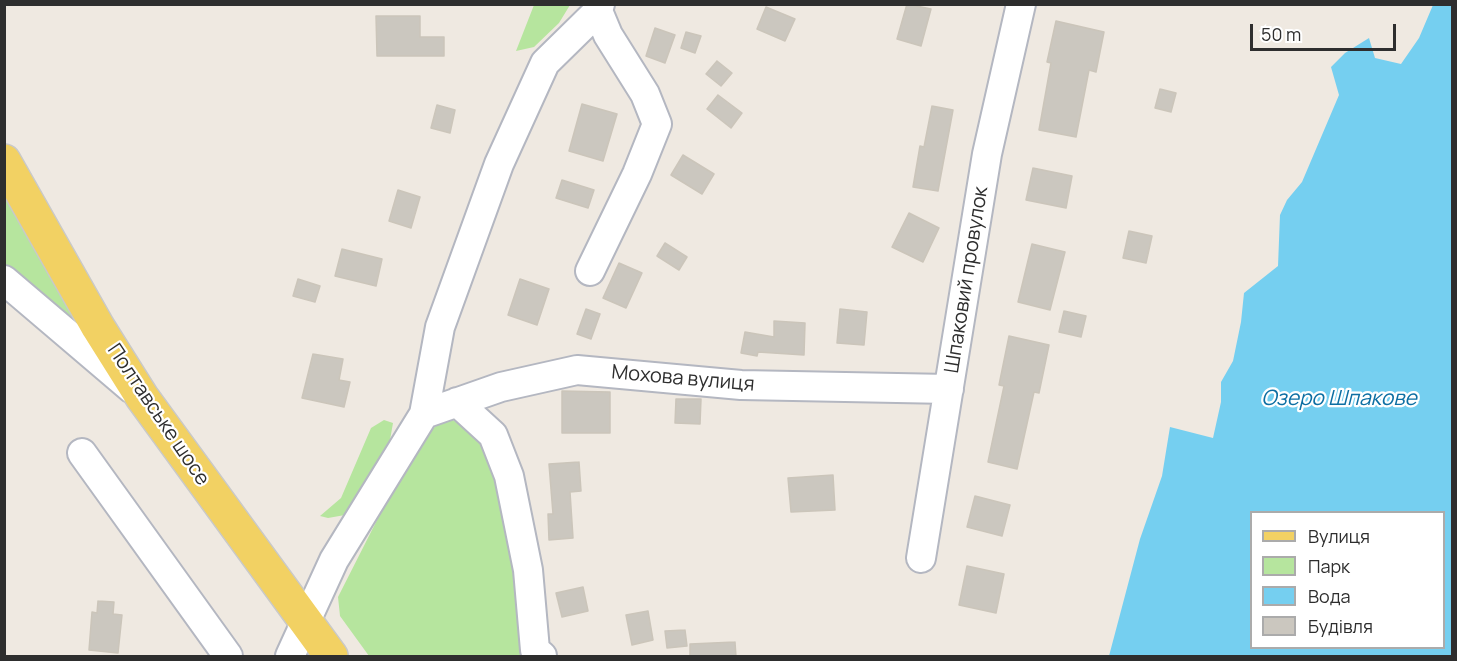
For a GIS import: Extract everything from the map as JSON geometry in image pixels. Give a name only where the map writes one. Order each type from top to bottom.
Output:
[{"type":"main road","name":"Полтавське шосе","points":[[4,161],[98,327],[142,397],[331,657]]},
{"type":"street","name":"Шпаковий провулок","points":[[921,558],[987,154],[1021,4]]},
{"type":"street","points":[[290,657],[334,560],[424,414],[440,327],[499,164],[545,63],[599,8],[608,35],[645,94],[657,124],[637,174],[590,271]]},
{"type":"street","points":[[4,280],[142,397]]},
{"type":"street","name":"Мохова вулиця","points":[[424,414],[501,387],[577,370],[741,385],[949,389]]},
{"type":"street","points":[[457,402],[493,435],[509,476],[528,570],[535,650],[542,657]]},
{"type":"street","points":[[82,453],[228,657]]},
{"type":"green space","points":[[534,5],[570,5],[559,23],[534,47],[516,51]]},
{"type":"green space","points":[[4,193],[76,319],[106,361],[5,267]]},
{"type":"green space","points":[[384,420],[393,423],[390,440],[359,504],[345,515],[328,518],[320,516],[341,498],[371,428]]},
{"type":"green space","points":[[453,420],[482,440],[496,465],[531,656],[369,656],[340,616],[338,597],[409,457],[422,439],[440,422]]},
{"type":"water","name":"Озеро Шпакове","points":[[1433,5],[1452,5],[1452,656],[1109,656],[1140,539],[1162,476],[1170,427],[1213,438],[1221,402],[1221,382],[1233,361],[1244,293],[1278,266],[1280,215],[1287,200],[1302,182],[1339,95],[1331,67],[1345,53],[1369,38],[1375,58],[1401,64],[1419,38]]},
{"type":"building","points":[[907,4],[931,9],[921,46],[897,39]]},
{"type":"building","points":[[766,7],[795,19],[785,41],[757,29]]},
{"type":"building","points":[[376,16],[420,16],[420,37],[444,37],[444,56],[377,56]]},
{"type":"building","points":[[1056,21],[1104,32],[1096,72],[1089,70],[1076,137],[1039,130],[1051,63],[1047,62]]},
{"type":"building","points":[[655,28],[675,35],[665,63],[646,56]]},
{"type":"building","points":[[686,32],[701,36],[695,53],[681,48]]},
{"type":"building","points":[[717,61],[732,73],[721,86],[706,74]]},
{"type":"building","points":[[1160,89],[1176,93],[1171,112],[1155,108]]},
{"type":"building","points":[[718,95],[742,113],[731,128],[707,109]]},
{"type":"building","points":[[582,104],[617,114],[603,161],[569,151]]},
{"type":"building","points":[[437,105],[455,110],[450,133],[431,128]]},
{"type":"building","points":[[932,106],[953,110],[938,191],[913,187],[920,146],[924,147]]},
{"type":"building","points":[[683,155],[714,174],[702,194],[671,175]]},
{"type":"building","points":[[1033,168],[1072,176],[1066,208],[1026,200]]},
{"type":"building","points":[[562,180],[594,190],[588,208],[556,198]]},
{"type":"building","points":[[398,190],[420,197],[411,228],[389,221]]},
{"type":"building","points":[[909,213],[939,228],[923,262],[892,247]]},
{"type":"building","points":[[1129,231],[1152,236],[1146,263],[1123,258]]},
{"type":"building","points":[[665,243],[687,257],[679,270],[657,256]]},
{"type":"building","points":[[1032,244],[1065,252],[1050,310],[1018,302]]},
{"type":"building","points":[[342,249],[382,259],[376,286],[335,276]]},
{"type":"building","points":[[619,263],[642,273],[626,308],[603,298]]},
{"type":"building","points":[[298,279],[320,286],[315,302],[293,296]]},
{"type":"building","points":[[520,279],[549,289],[537,325],[508,315]]},
{"type":"building","points":[[586,309],[600,314],[591,339],[577,334]]},
{"type":"building","points":[[840,309],[867,312],[864,345],[837,343]]},
{"type":"building","points":[[1064,311],[1086,316],[1081,337],[1059,332]]},
{"type":"building","points":[[774,321],[805,323],[804,355],[758,352],[757,356],[741,353],[745,332],[774,337]]},
{"type":"building","points":[[1009,336],[1049,345],[1039,393],[1034,392],[1017,469],[988,462],[1004,386],[999,385]]},
{"type":"building","points":[[313,354],[343,359],[339,380],[350,382],[344,407],[302,398]]},
{"type":"building","points":[[562,391],[610,392],[610,433],[562,433]]},
{"type":"building","points":[[676,399],[701,399],[700,424],[675,423]]},
{"type":"building","points":[[579,462],[581,491],[570,492],[573,538],[549,540],[548,514],[553,514],[549,464]]},
{"type":"building","points":[[833,475],[835,510],[791,512],[788,478]]},
{"type":"building","points":[[975,496],[1010,505],[1002,536],[967,527]]},
{"type":"building","points":[[967,566],[1004,574],[996,613],[959,605]]},
{"type":"building","points":[[583,587],[588,611],[562,617],[556,593]]},
{"type":"building","points":[[98,601],[114,602],[113,614],[122,615],[118,653],[89,650],[92,612],[97,613]]},
{"type":"building","points":[[648,611],[653,640],[632,645],[626,615]]},
{"type":"building","points":[[685,630],[687,646],[667,648],[665,631]]},
{"type":"building","points":[[735,642],[736,657],[690,657],[690,644]]}]
